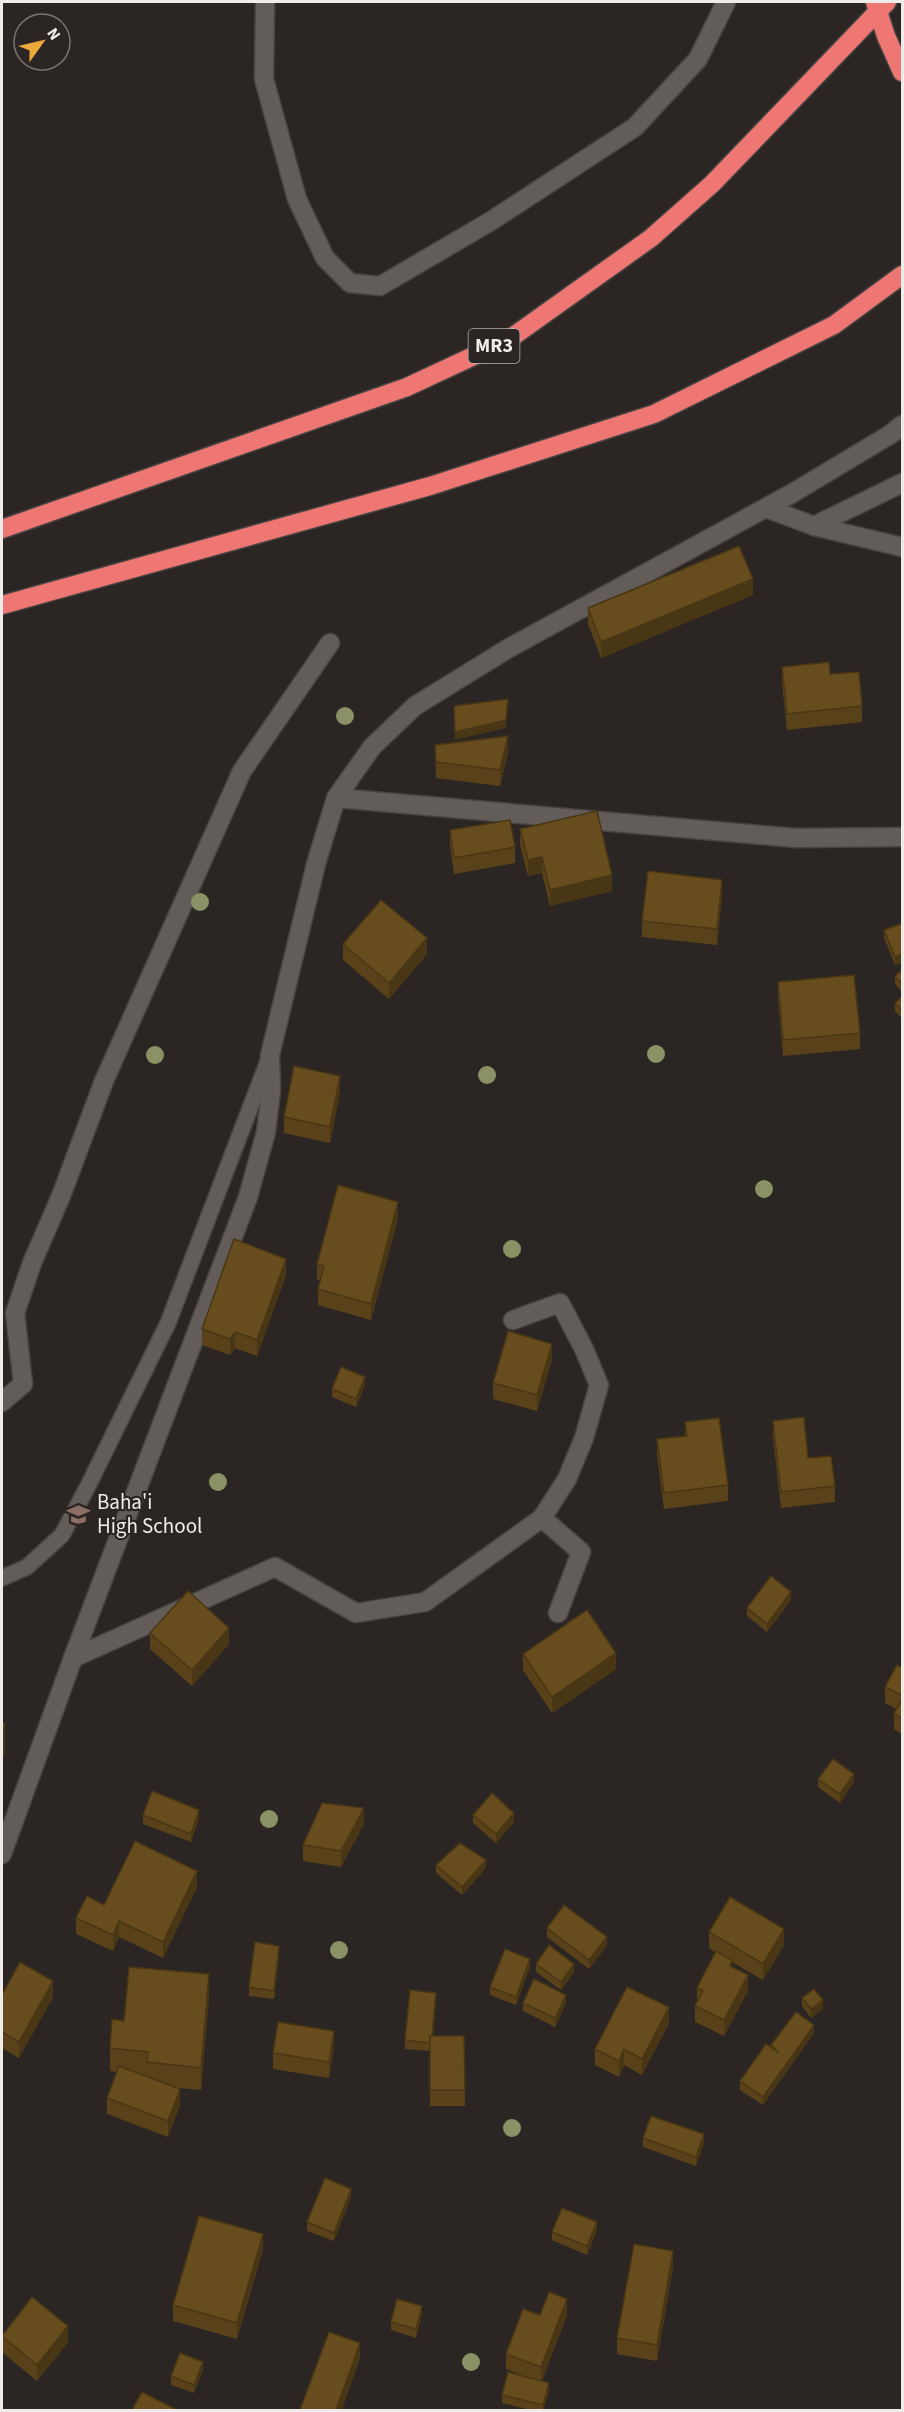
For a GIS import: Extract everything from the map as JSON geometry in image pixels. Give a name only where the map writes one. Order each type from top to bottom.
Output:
[{"type":"highway","points":[[880,4],[886,36],[903,72]]},
{"type":"highway","name":"MR3","points":[[2,529],[407,387],[508,340],[651,238],[712,184],[880,4]]},
{"type":"highway","points":[[2,605],[430,486],[654,414],[834,325],[903,275]]},
{"type":"street","points":[[265,2],[264,79],[297,199],[325,258],[350,283],[381,286],[491,221],[635,127],[698,59],[726,2]]},
{"type":"street","points":[[2,1854],[73,1658],[164,1424],[248,1197],[266,1132],[271,1091],[270,1055],[316,864],[336,798],[372,747],[415,706],[509,648],[766,508],[903,425]]},
{"type":"street","points":[[814,526],[903,483]]},
{"type":"street","points":[[766,508],[814,526],[903,547]]},
{"type":"street","points":[[2,1402],[23,1384],[15,1313],[32,1263],[61,1196],[104,1081],[242,771],[330,643]]},
{"type":"street","points":[[336,798],[796,838],[903,837]]},
{"type":"street","points":[[73,1658],[275,1567],[356,1612],[425,1602],[542,1518],[567,1479],[584,1438],[599,1385],[584,1349],[560,1303],[513,1320]]},
{"type":"street","points":[[542,1518],[581,1552],[558,1613]]},
{"type":"lane","points":[[2,1578],[27,1568],[62,1535],[83,1496],[168,1323],[270,1055]]},
{"type":"building","points":[[739,546],[753,579],[601,642],[588,608]]},
{"type":"building","points":[[829,662],[830,674],[859,672],[862,706],[787,714],[782,667]]},
{"type":"building","points":[[508,699],[506,720],[455,732],[454,706]]},
{"type":"building","points":[[508,736],[500,770],[436,762],[435,745]]},
{"type":"building","points":[[597,811],[612,875],[550,890],[542,857],[528,860],[520,829]]},
{"type":"building","points":[[510,820],[515,847],[454,858],[450,830]]},
{"type":"building","points":[[648,871],[722,880],[717,929],[642,921]]},
{"type":"building","points":[[381,900],[427,938],[389,983],[343,944]]},
{"type":"building","points":[[903,923],[903,954],[895,957],[884,930]]},
{"type":"building","points":[[903,969],[903,985],[895,976]]},
{"type":"building","points":[[854,975],[860,1033],[783,1040],[778,982]]},
{"type":"building","points":[[903,996],[903,1011],[895,1003]]},
{"type":"building","points":[[294,1066],[340,1076],[330,1127],[284,1117]]},
{"type":"building","points":[[338,1185],[398,1202],[371,1304],[318,1289],[324,1266],[317,1264]]},
{"type":"building","points":[[234,1239],[286,1259],[257,1340],[235,1332],[230,1339],[202,1329]]},
{"type":"building","points":[[508,1331],[552,1344],[537,1395],[493,1383]]},
{"type":"building","points":[[341,1367],[365,1377],[356,1399],[332,1389]]},
{"type":"building","points":[[804,1417],[808,1458],[831,1456],[835,1486],[781,1492],[773,1421]]},
{"type":"building","points":[[719,1418],[728,1485],[664,1493],[657,1439],[687,1436],[685,1422]]},
{"type":"building","points":[[771,1576],[791,1592],[767,1624],[747,1608]]},
{"type":"building","points":[[188,1591],[229,1628],[192,1670],[150,1633]]},
{"type":"building","points":[[587,1610],[616,1653],[552,1697],[523,1654]]},
{"type":"building","points":[[897,1665],[903,1668],[903,1696],[885,1687]]},
{"type":"building","points":[[903,1698],[903,1719],[894,1713]]},
{"type":"building","points":[[833,1759],[854,1774],[840,1794],[818,1779]]},
{"type":"building","points":[[152,1791],[199,1810],[191,1834],[143,1815]]},
{"type":"building","points":[[492,1793],[514,1813],[496,1834],[473,1815]]},
{"type":"building","points":[[322,1803],[364,1808],[341,1851],[303,1845]]},
{"type":"building","points":[[135,1841],[197,1871],[163,1942],[119,1921],[113,1935],[76,1918],[87,1896],[104,1905]]},
{"type":"building","points":[[460,1843],[486,1860],[462,1887],[436,1865]]},
{"type":"building","points":[[730,1897],[784,1929],[763,1964],[709,1932]]},
{"type":"building","points":[[564,1905],[607,1937],[589,1960],[547,1928]]},
{"type":"building","points":[[255,1942],[279,1946],[274,1991],[249,1987]]},
{"type":"building","points":[[549,1945],[574,1964],[561,1982],[536,1964]]},
{"type":"building","points":[[505,1949],[530,1959],[516,1997],[490,1987]]},
{"type":"building","points":[[716,1951],[732,1960],[730,1966],[748,1975],[724,2020],[695,2006],[703,1991],[697,1988]]},
{"type":"building","points":[[20,1962],[53,1981],[19,2042],[2,2032],[2,1995]]},
{"type":"building","points":[[129,1967],[209,1974],[201,2068],[147,2062],[148,2052],[110,2048],[112,2019],[124,2021]]},
{"type":"building","points":[[534,1979],[566,1995],[555,2018],[523,2003]]},
{"type":"building","points":[[627,1987],[669,2007],[642,2059],[624,2049],[619,2061],[595,2049]]},
{"type":"building","points":[[814,1989],[823,2000],[811,2009],[802,1998]]},
{"type":"building","points":[[410,1990],[436,1993],[430,2043],[405,2040]]},
{"type":"building","points":[[796,2012],[814,2025],[763,2097],[740,2081],[766,2044],[779,2053],[771,2045]]},
{"type":"building","points":[[278,2022],[334,2031],[329,2062],[273,2053]]},
{"type":"building","points":[[430,2036],[464,2036],[465,2090],[430,2090]]},
{"type":"building","points":[[119,2066],[180,2089],[168,2121],[107,2098]]},
{"type":"building","points":[[651,2116],[704,2134],[696,2157],[643,2138]]},
{"type":"building","points":[[325,2178],[351,2189],[334,2233],[307,2222]]},
{"type":"building","points":[[562,2208],[597,2222],[587,2246],[552,2232]]},
{"type":"building","points":[[199,2216],[263,2234],[237,2323],[173,2305]]},
{"type":"building","points":[[634,2244],[673,2251],[657,2345],[617,2338]]},
{"type":"building","points":[[549,2292],[567,2299],[541,2367],[506,2354],[523,2309],[540,2315]]},
{"type":"building","points":[[32,2297],[68,2326],[37,2365],[2,2336]]},
{"type":"building","points":[[397,2299],[422,2306],[416,2329],[391,2322]]},
{"type":"building","points":[[329,2332],[360,2343],[336,2410],[300,2410]]},
{"type":"building","points":[[180,2353],[203,2362],[194,2385],[171,2376]]},
{"type":"building","points":[[508,2372],[549,2383],[543,2405],[502,2395]]},
{"type":"building","points":[[142,2392],[177,2410],[132,2410]]},
{"type":"place","name":"Baha'i High School","points":[[79,1514]]}]
